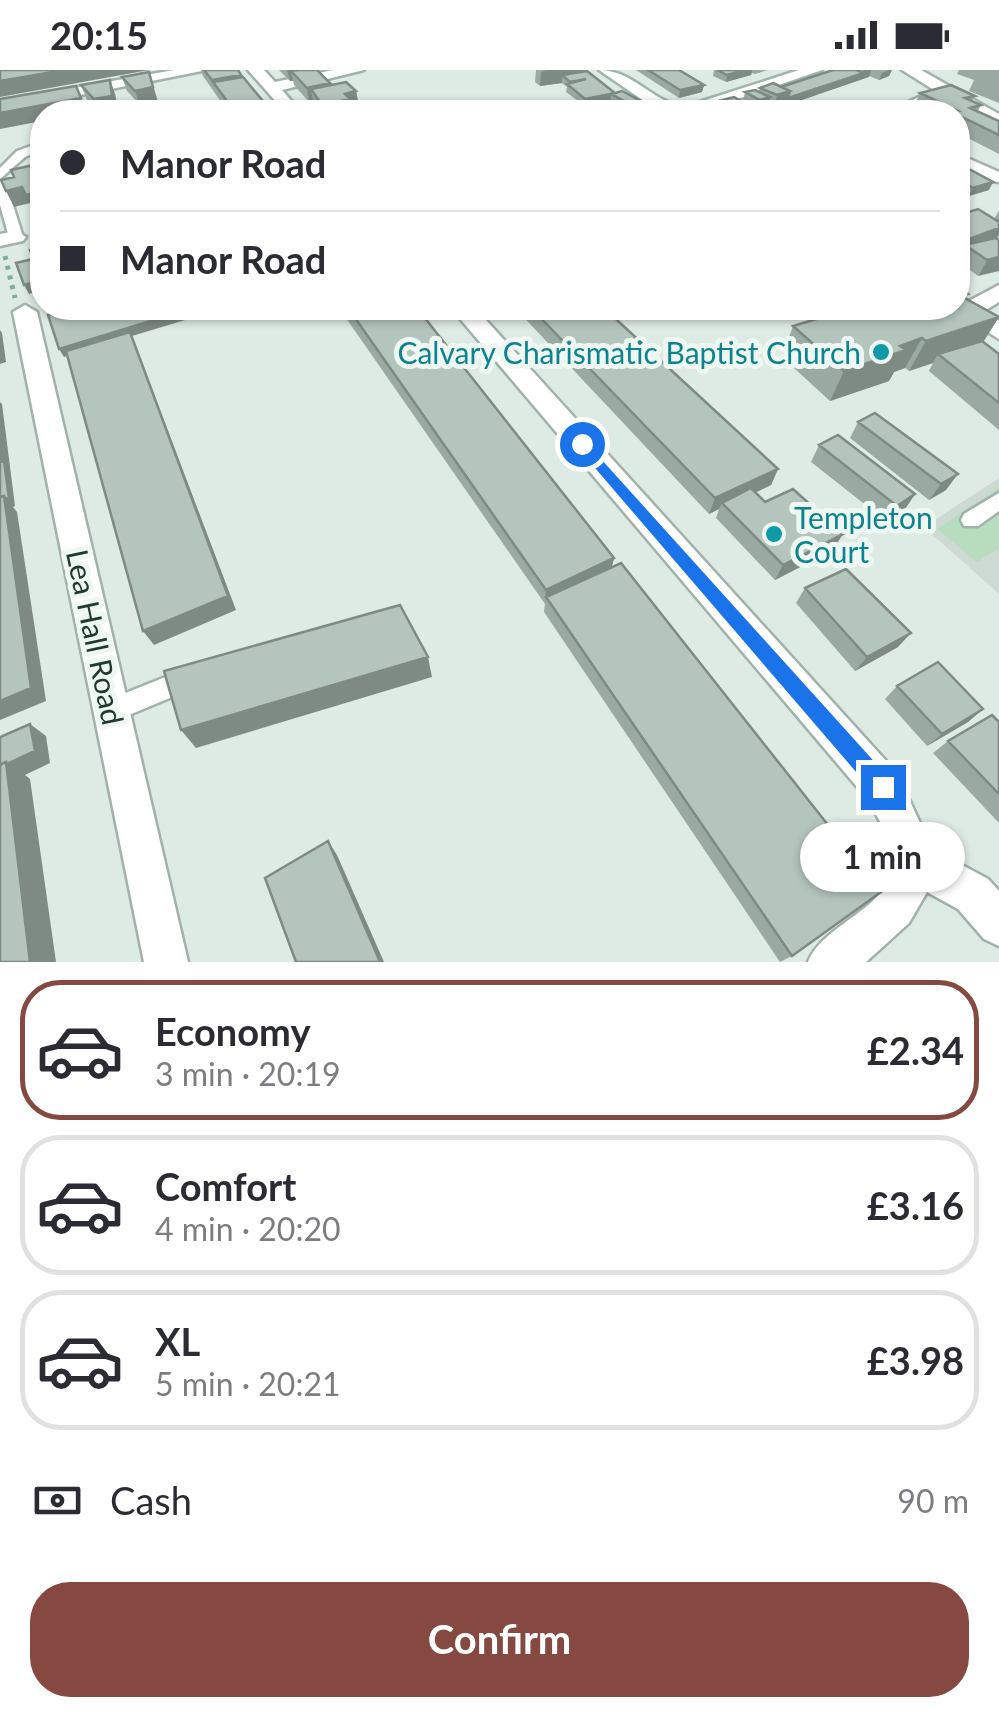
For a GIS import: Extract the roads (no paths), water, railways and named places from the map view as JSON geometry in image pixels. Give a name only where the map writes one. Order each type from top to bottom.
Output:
[{"type":"street","points":[[33,100],[199,70]]},
{"type":"street","points":[[256,70],[282,100]]},
{"type":"street","points":[[271,88],[356,70]]},
{"type":"street","points":[[608,70],[653,100]]},
{"type":"street","points":[[717,100],[814,70]]},
{"type":"street","points":[[910,70],[964,100]]},
{"type":"street","points":[[926,100],[948,91]]},
{"type":"street","points":[[0,106],[30,101]]},
{"type":"street","points":[[970,104],[999,120]]},
{"type":"street","points":[[970,165],[995,177]]},
{"type":"street","points":[[970,305],[999,292]]},
{"type":"street","name":"Lea Hall Road","points":[[21,312],[166,962]]},
{"type":"street","points":[[970,313],[999,332]]},
{"type":"street","points":[[474,320],[883,787],[916,863],[909,889],[889,916],[830,962]]},
{"type":"street","points":[[916,863],[973,894],[999,924]]},
{"type":"lane","points":[[0,175],[21,154],[30,151]]},
{"type":"lane","points":[[0,182],[6,240]]},
{"type":"lane","points":[[971,520],[999,501]]},
{"type":"lane","points":[[112,710],[208,672]]},
{"type":"place","name":"Calvary Charismatic Baptist Church","points":[[881,352]]},
{"type":"place","name":"Templeton Court","points":[[774,534]]}]
